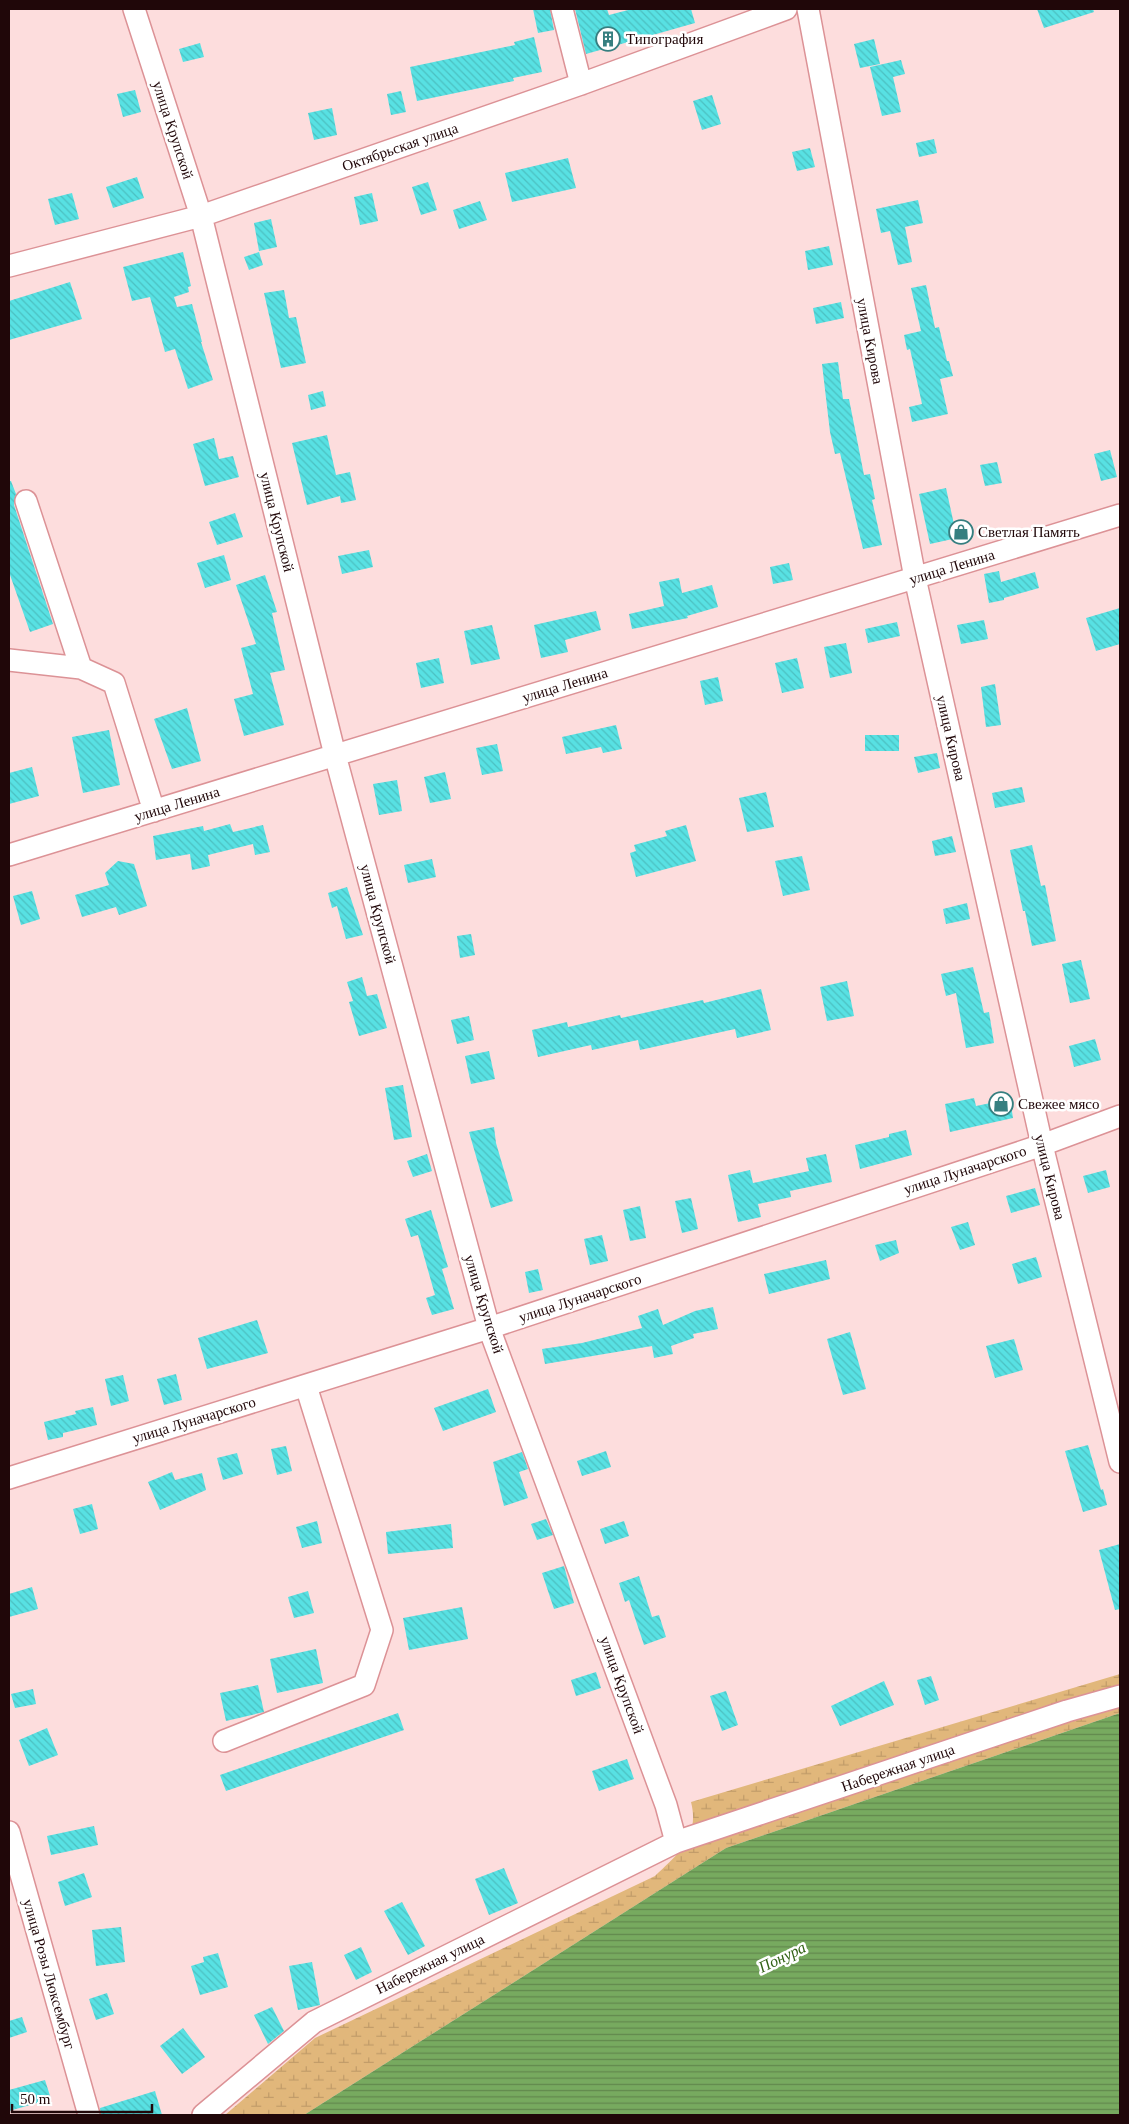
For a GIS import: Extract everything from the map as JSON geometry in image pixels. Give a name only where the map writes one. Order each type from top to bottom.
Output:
[{"type":"street","name":"улица Крупской","points":[[134,9],[201,216],[335,755],[489,1328],[666,1805],[676,1842]]},
{"type":"street","points":[[562,9],[581,84]]},
{"type":"street","name":"Октябрьская улица","points":[[9,266],[201,216],[581,84],[786,9]]},
{"type":"street","name":"улица Кирова","points":[[808,9],[914,578],[1042,1145],[1120,1462]]},
{"type":"street","points":[[26,501],[81,668]]},
{"type":"street","name":"улица Ленина","points":[[9,855],[1120,515]]},
{"type":"street","points":[[9,660],[81,668],[114,683],[154,811]]},
{"type":"street","name":"улица Луначарского","points":[[9,1478],[489,1328],[1042,1145],[1120,1116]]},
{"type":"street","points":[[224,1741],[364,1685],[382,1630],[306,1386]]},
{"type":"street","name":"Набережная улица","points":[[203,2115],[314,2022],[676,1842],[1067,1711],[1120,1696]]},
{"type":"street","name":"улица Розы Люксембург","points":[[9,1832],[89,2115]]},
{"type":"green space","points":[[1120,1674],[1120,1713],[726,1848],[304,2115],[225,2115],[315,2038],[655,1876],[679,1852],[690,1835],[693,1814],[691,1802]]},
{"type":"water","name":"Понура","points":[[1120,1713],[1120,2115],[304,2115],[726,1848]]},
{"type":"building","points":[[533,9],[550,9],[554,30],[538,33]]},
{"type":"building","name":"Типография","points":[[575,9],[607,9],[609,15],[632,9],[691,9],[695,23],[586,54]]},
{"type":"building","points":[[1037,9],[1093,9],[1094,12],[1044,28]]},
{"type":"building","points":[[534,37],[542,72],[513,78],[514,81],[417,101],[410,67],[515,45],[514,42]]},
{"type":"building","points":[[874,39],[880,64],[860,68],[854,44]]},
{"type":"building","points":[[200,43],[204,57],[183,62],[179,49]]},
{"type":"building","points":[[901,60],[905,74],[893,77],[901,112],[882,116],[870,67]]},
{"type":"building","points":[[135,90],[141,112],[123,117],[117,94]]},
{"type":"building","points":[[401,91],[406,112],[391,115],[387,94]]},
{"type":"building","points":[[712,95],[721,124],[702,130],[693,101]]},
{"type":"building","points":[[332,108],[337,135],[314,140],[308,113]]},
{"type":"building","points":[[934,139],[937,153],[919,157],[916,143]]},
{"type":"building","points":[[810,148],[815,167],[797,171],[792,152]]},
{"type":"building","points":[[568,158],[576,188],[512,202],[505,173]]},
{"type":"building","points":[[137,177],[144,198],[113,208],[106,187]]},
{"type":"building","points":[[428,182],[437,210],[421,215],[412,187]]},
{"type":"building","points":[[72,193],[79,219],[55,225],[48,199]]},
{"type":"building","points":[[372,193],[378,221],[360,225],[354,197]]},
{"type":"building","points":[[918,200],[923,223],[905,227],[912,262],[898,265],[890,231],[881,233],[876,209]]},
{"type":"building","points":[[480,201],[487,220],[459,229],[453,210]]},
{"type":"building","points":[[271,219],[277,247],[259,251],[254,223]]},
{"type":"building","points":[[829,246],[833,265],[808,270],[805,251]]},
{"type":"building","points":[[183,252],[191,286],[188,287],[189,292],[174,297],[177,307],[192,304],[213,380],[188,389],[175,349],[165,352],[150,297],[132,301],[123,267]]},
{"type":"building","points":[[259,252],[263,265],[249,270],[244,257]]},
{"type":"building","points":[[70,282],[82,319],[9,340],[9,301]]},
{"type":"building","points":[[926,285],[935,328],[939,327],[947,361],[949,361],[953,376],[940,379],[948,414],[912,422],[909,407],[922,404],[910,349],[907,350],[904,335],[921,331],[911,288]]},
{"type":"building","points":[[284,290],[289,318],[296,317],[306,363],[281,368],[264,293]]},
{"type":"building","points":[[841,302],[844,318],[816,324],[813,308]]},
{"type":"building","points":[[838,362],[843,399],[849,399],[864,475],[870,474],[875,499],[872,500],[882,545],[863,549],[840,453],[835,454],[830,432],[822,364]]},
{"type":"building","points":[[323,391],[326,406],[311,410],[308,395]]},
{"type":"building","points":[[327,435],[336,475],[350,472],[356,500],[341,503],[340,496],[307,505],[292,443]]},
{"type":"building","points":[[214,438],[219,459],[233,456],[239,477],[205,486],[193,444]]},
{"type":"building","points":[[1110,450],[1117,477],[1101,481],[1094,454]]},
{"type":"building","points":[[997,462],[1002,483],[985,486],[980,465]]},
{"type":"building","points":[[9,481],[11,481],[16,494],[14,505],[53,624],[30,632],[9,572]]},
{"type":"building","points":[[946,488],[957,538],[930,544],[919,494]]},
{"type":"building","points":[[235,513],[243,537],[217,545],[209,522]]},
{"type":"building","points":[[369,550],[373,567],[342,574],[338,556]]},
{"type":"building","points":[[224,555],[231,580],[205,588],[197,563]]},
{"type":"building","points":[[789,563],[793,580],[773,584],[770,567]]},
{"type":"building","points":[[999,571],[1001,582],[1035,572],[1039,588],[989,603],[984,574]]},
{"type":"building","points":[[265,575],[277,612],[272,613],[285,670],[270,673],[284,725],[244,736],[234,699],[253,694],[241,648],[256,644],[236,585]]},
{"type":"building","points":[[679,578],[682,593],[712,585],[718,607],[687,616],[688,618],[632,629],[629,614],[664,606],[659,582]]},
{"type":"building","points":[[1120,608],[1120,644],[1096,651],[1086,618]]},
{"type":"building","points":[[596,611],[601,630],[565,640],[568,652],[541,658],[534,625]]},
{"type":"building","points":[[984,620],[988,639],[961,644],[957,625]]},
{"type":"building","points":[[897,622],[900,636],[868,643],[865,629]]},
{"type":"building","points":[[492,625],[500,659],[471,665],[464,631]]},
{"type":"building","points":[[846,643],[852,673],[830,678],[824,647]]},
{"type":"building","points":[[439,658],[444,683],[421,688],[416,663]]},
{"type":"building","points":[[797,658],[804,688],[782,693],[775,663]]},
{"type":"building","points":[[718,677],[723,701],[705,705],[700,681]]},
{"type":"building","points":[[995,684],[1001,725],[986,727],[981,687]]},
{"type":"building","points":[[187,708],[201,761],[172,769],[154,719]]},
{"type":"building","points":[[616,725],[622,749],[603,753],[601,747],[566,754],[562,737]]},
{"type":"building","points":[[109,730],[120,785],[83,793],[72,737]]},
{"type":"building","points":[[865,735],[899,735],[899,751],[865,751]]},
{"type":"building","points":[[497,744],[503,771],[482,775],[476,748]]},
{"type":"building","points":[[937,753],[940,768],[918,773],[914,757]]},
{"type":"building","points":[[32,767],[39,796],[9,804],[9,773]]},
{"type":"building","points":[[445,772],[451,799],[430,803],[424,777]]},
{"type":"building","points":[[397,780],[402,811],[379,815],[373,784]]},
{"type":"building","points":[[1022,787],[1025,802],[995,808],[992,793]]},
{"type":"building","points":[[766,792],[774,827],[747,832],[739,798]]},
{"type":"building","points":[[230,824],[233,832],[263,825],[270,852],[255,855],[253,844],[208,855],[210,866],[192,870],[190,854],[156,860],[153,836],[203,826],[204,831]]},
{"type":"building","points":[[686,825],[696,861],[636,877],[630,853],[636,851],[634,845],[667,836],[665,831]]},
{"type":"building","points":[[952,836],[956,852],[935,856],[932,841]]},
{"type":"building","points":[[1032,845],[1041,886],[1045,885],[1056,941],[1032,946],[1010,850]]},
{"type":"building","points":[[802,856],[810,890],[783,896],[775,861]]},
{"type":"building","points":[[432,859],[436,877],[408,883],[404,865]]},
{"type":"building","points":[[118,861],[134,864],[147,906],[119,915],[116,907],[82,917],[75,895],[109,885],[105,873]]},
{"type":"building","points":[[347,887],[363,935],[346,939],[337,906],[332,908],[328,893]]},
{"type":"building","points":[[32,891],[40,919],[21,925],[13,896]]},
{"type":"building","points":[[967,903],[970,919],[946,924],[943,909]]},
{"type":"building","points":[[471,934],[475,955],[460,958],[457,936]]},
{"type":"building","points":[[1081,960],[1090,999],[1070,1003],[1062,964]]},
{"type":"building","points":[[973,967],[984,1013],[989,1012],[994,1043],[966,1048],[956,993],[946,996],[941,974]]},
{"type":"building","points":[[362,977],[367,996],[377,994],[387,1028],[359,1036],[349,1002],[353,1001],[347,982]]},
{"type":"building","points":[[847,981],[854,1016],[827,1021],[820,987]]},
{"type":"building","points":[[761,989],[771,1030],[737,1038],[735,1029],[640,1050],[638,1040],[592,1050],[591,1045],[538,1057],[532,1030],[567,1022],[568,1027],[620,1015],[621,1018],[703,1000],[704,1003]]},
{"type":"building","points":[[469,1016],[474,1040],[457,1044],[451,1020]]},
{"type":"building","points":[[1095,1039],[1101,1060],[1074,1067],[1069,1046]]},
{"type":"building","points":[[489,1051],[495,1079],[471,1084],[465,1056]]},
{"type":"building","points":[[403,1085],[412,1137],[394,1140],[385,1088]]},
{"type":"building","points":[[974,1098],[976,1106],[1010,1099],[1013,1118],[950,1132],[945,1104]]},
{"type":"building","points":[[494,1127],[496,1143],[513,1201],[491,1208],[469,1132]]},
{"type":"building","points":[[906,1130],[912,1155],[860,1169],[855,1145],[889,1137],[889,1134]]},
{"type":"building","points":[[427,1154],[432,1171],[413,1177],[407,1161]]},
{"type":"building","points":[[826,1154],[832,1182],[790,1191],[791,1197],[758,1204],[761,1217],[738,1222],[728,1175],[750,1170],[753,1183],[809,1171],[806,1158]]},
{"type":"building","points":[[1106,1170],[1110,1187],[1088,1193],[1083,1176]]},
{"type":"building","points":[[1035,1188],[1040,1205],[1011,1213],[1006,1196]]},
{"type":"building","points":[[691,1198],[698,1229],[682,1233],[675,1201]]},
{"type":"building","points":[[640,1206],[646,1238],[630,1241],[623,1210]]},
{"type":"building","points":[[431,1210],[448,1267],[442,1269],[454,1309],[432,1315],[426,1298],[435,1295],[418,1235],[411,1237],[405,1219]]},
{"type":"building","points":[[968,1222],[975,1245],[960,1250],[951,1227]]},
{"type":"building","points":[[602,1235],[608,1261],[590,1265],[584,1239]]},
{"type":"building","points":[[896,1240],[899,1253],[880,1261],[875,1245]]},
{"type":"building","points":[[1036,1257],[1042,1277],[1018,1284],[1012,1264]]},
{"type":"building","points":[[826,1260],[830,1279],[769,1294],[764,1274]]},
{"type":"building","points":[[538,1269],[543,1290],[529,1293],[525,1272]]},
{"type":"building","points":[[713,1307],[718,1329],[693,1334],[694,1338],[671,1346],[673,1354],[654,1358],[652,1346],[545,1364],[542,1349],[582,1343],[642,1328],[638,1316],[658,1309],[663,1325],[695,1311]]},
{"type":"building","points":[[257,1320],[268,1353],[207,1369],[198,1338]]},
{"type":"building","points":[[850,1332],[866,1389],[843,1395],[827,1339]]},
{"type":"building","points":[[1014,1339],[1023,1370],[995,1378],[986,1346]]},
{"type":"building","points":[[176,1374],[182,1400],[164,1405],[157,1379]]},
{"type":"building","points":[[123,1375],[129,1401],[111,1406],[105,1379]]},
{"type":"building","points":[[488,1389],[496,1412],[443,1431],[434,1408]]},
{"type":"building","points":[[93,1407],[97,1425],[63,1433],[63,1437],[48,1440],[44,1422],[76,1414],[75,1411]]},
{"type":"building","points":[[1088,1445],[1107,1505],[1083,1512],[1065,1451]]},
{"type":"building","points":[[286,1446],[292,1471],[277,1475],[271,1449]]},
{"type":"building","points":[[606,1451],[611,1467],[582,1476],[577,1461]]},
{"type":"building","points":[[522,1452],[528,1469],[519,1472],[528,1498],[504,1506],[493,1462]]},
{"type":"building","points":[[237,1453],[243,1474],[223,1480],[217,1458]]},
{"type":"building","points":[[172,1472],[175,1480],[202,1473],[206,1490],[160,1510],[148,1482]]},
{"type":"building","points":[[92,1504],[98,1529],[80,1534],[73,1509]]},
{"type":"building","points":[[546,1519],[553,1535],[537,1540],[531,1524]]},
{"type":"building","points":[[317,1521],[322,1543],[302,1548],[296,1527]]},
{"type":"building","points":[[624,1521],[629,1536],[605,1544],[600,1529]]},
{"type":"building","points":[[451,1524],[453,1548],[388,1554],[386,1532]]},
{"type":"building","points":[[1120,1544],[1120,1609],[1115,1610],[1099,1550]]},
{"type":"building","points":[[564,1566],[574,1603],[554,1609],[542,1573]]},
{"type":"building","points":[[639,1576],[652,1617],[659,1615],[666,1637],[644,1645],[629,1600],[625,1602],[619,1583]]},
{"type":"building","points":[[32,1587],[38,1609],[9,1617],[9,1594]]},
{"type":"building","points":[[308,1591],[314,1613],[294,1618],[288,1597]]},
{"type":"building","points":[[462,1607],[468,1639],[409,1650],[403,1618]]},
{"type":"building","points":[[316,1649],[323,1683],[277,1693],[270,1659]]},
{"type":"building","points":[[596,1672],[601,1688],[576,1696],[571,1680]]},
{"type":"building","points":[[931,1676],[939,1700],[925,1705],[917,1680]]},
{"type":"building","points":[[884,1681],[894,1705],[840,1726],[831,1706]]},
{"type":"building","points":[[258,1685],[264,1712],[226,1721],[220,1693]]},
{"type":"building","points":[[33,1689],[36,1704],[15,1708],[11,1694]]},
{"type":"building","points":[[726,1691],[738,1725],[722,1731],[710,1696]]},
{"type":"building","points":[[398,1713],[404,1730],[226,1791],[220,1775]]},
{"type":"building","points":[[47,1728],[58,1755],[29,1766],[19,1740]]},
{"type":"building","points":[[627,1759],[634,1779],[599,1791],[592,1771]]},
{"type":"building","points":[[94,1826],[98,1845],[51,1855],[47,1836]]},
{"type":"building","points":[[504,1868],[518,1903],[489,1915],[475,1879]]},
{"type":"building","points":[[84,1873],[92,1897],[65,1906],[58,1882]]},
{"type":"building","points":[[402,1902],[425,1946],[408,1955],[384,1911]]},
{"type":"building","points":[[121,1927],[125,1962],[96,1966],[92,1930]]},
{"type":"building","points":[[361,1947],[372,1972],[356,1980],[344,1955]]},
{"type":"building","points":[[218,1953],[228,1987],[200,1995],[191,1966],[204,1962],[203,1957]]},
{"type":"building","points":[[312,1962],[320,2005],[298,2010],[289,1966]]},
{"type":"building","points":[[107,1993],[114,2014],[96,2020],[89,1999]]},
{"type":"building","points":[[272,2007],[284,2031],[268,2044],[254,2015]]},
{"type":"building","points":[[22,2017],[27,2032],[9,2038],[9,2021]]},
{"type":"building","points":[[183,2028],[205,2057],[182,2074],[160,2046]]},
{"type":"building","points":[[45,2080],[51,2099],[9,2111],[9,2090]]},
{"type":"building","points":[[155,2091],[162,2115],[101,2115],[100,2108]]},
{"type":"place","name":"Типография","points":[[608,39]]},
{"type":"place","name":"Светлая Память","points":[[961,532]]},
{"type":"place","name":"Свежее мясо","points":[[1001,1104]]}]
